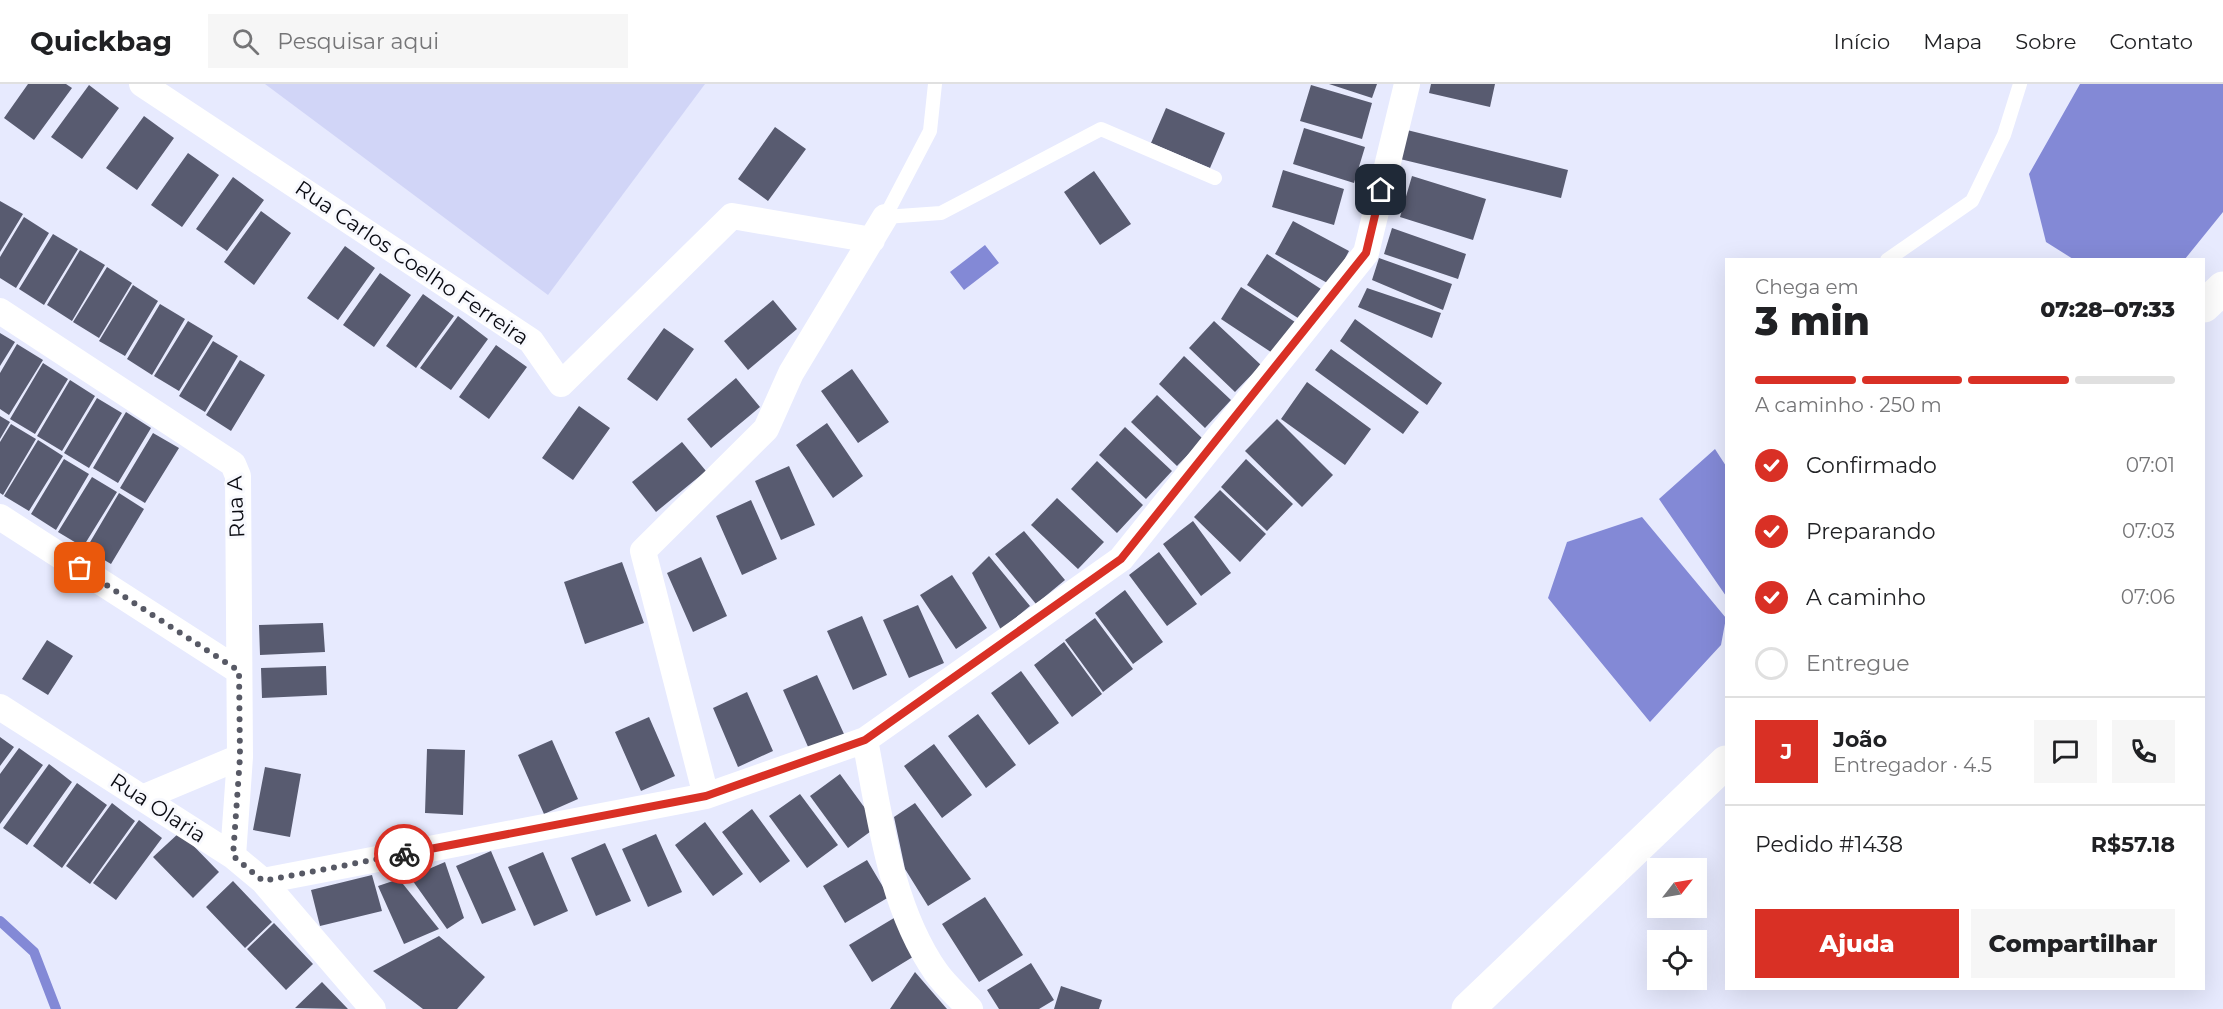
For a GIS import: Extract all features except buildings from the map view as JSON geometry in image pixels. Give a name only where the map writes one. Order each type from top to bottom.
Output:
[{"type":"main road","points":[[2205,305],[2223,288]]},
{"type":"main road","points":[[1468,1009],[1725,763]]},
{"type":"street","name":"Rua Carlos Coelho Ferreira","points":[[142,84],[531,341],[561,384],[732,216],[872,240]]},
{"type":"street","points":[[263,881],[706,796],[865,740],[1121,559],[1366,253],[1407,84]]},
{"type":"street","points":[[706,796],[643,551],[766,429],[791,373],[885,217]]},
{"type":"street","name":"Rua A","points":[[0,311],[233,464],[238,476],[240,757],[233,856]]},
{"type":"street","points":[[0,517],[239,671]]},
{"type":"street","name":"Rua Olaria","points":[[0,707],[233,856],[263,881],[373,1009]]},
{"type":"street","points":[[865,740],[881,823],[903,911],[936,972],[970,1009]]},
{"type":"street","points":[[142,798],[240,757]]},
{"type":"lane","points":[[885,217],[930,131],[935,84]]},
{"type":"lane","points":[[1890,258],[1972,201],[2004,135],[2020,84]]},
{"type":"lane","points":[[885,217],[941,213],[1101,129],[1215,178]]},
{"type":"shaded area","points":[[265,84],[705,84],[548,295]]},
{"type":"water","points":[[2080,84],[2223,84],[2223,212],[2186,258],[2071,258],[2046,242],[2029,174]]},
{"type":"water","points":[[985,245],[999,263],[964,290],[950,272]]},
{"type":"water","points":[[1715,449],[1725,464],[1725,595],[1659,499]]},
{"type":"water","points":[[1642,517],[1725,617],[1721,645],[1650,722],[1548,598],[1567,542]]},
{"type":"waterway","points":[[0,921],[34,952],[56,1009]]},
{"type":"way so far","points":[[80,568],[239,671],[240,757],[233,856],[263,881],[404,854]]},
{"type":"route","points":[[404,854],[706,796],[865,740],[1121,559],[1366,253],[1381,190]]}]
